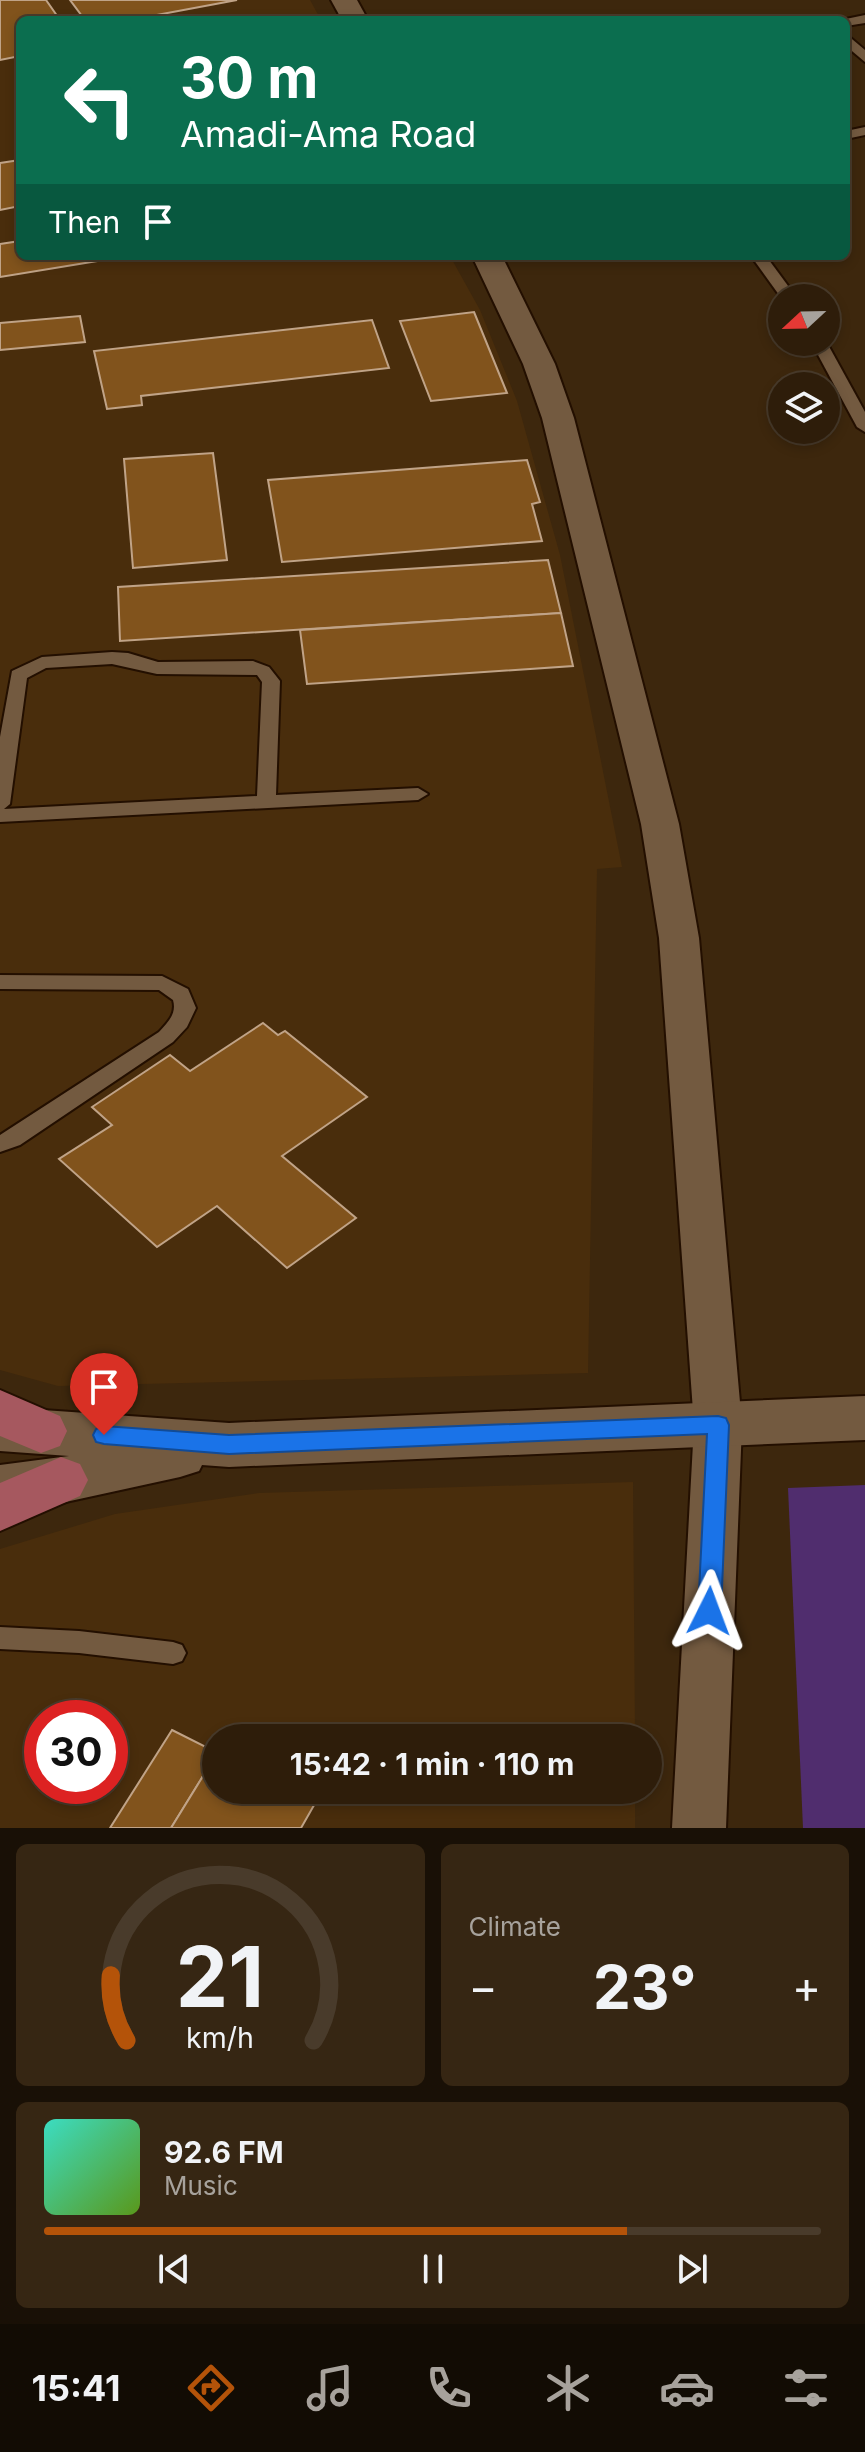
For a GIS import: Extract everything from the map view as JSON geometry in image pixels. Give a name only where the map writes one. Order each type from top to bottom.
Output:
[{"type":"main road","points":[[0,1508],[61,1480]]},
{"type":"street","points":[[489,260],[539,364],[558,418],[660,824],[679,938],[718,1425],[699,1828]]},
{"type":"street","points":[[14,1424],[229,1445],[865,1418]]},
{"type":"street","points":[[0,1488],[61,1480],[229,1445]]},
{"type":"lane","points":[[850,42],[865,58]]},
{"type":"lane","points":[[761,260],[779,284]]},
{"type":"lane","points":[[827,356],[865,427]]},
{"type":"lane","points":[[0,804],[18,675],[42,663],[112,658],[157,668],[253,667],[263,671],[271,681],[266,802]]},
{"type":"lane","points":[[0,816],[418,794]]},
{"type":"lane","points":[[0,982],[162,983],[175,988],[183,998],[186,1009],[183,1021],[166,1037],[0,1144]]},
{"type":"lane","points":[[0,1638],[79,1642],[173,1653]]},
{"type":"shaded area","points":[[0,0],[310,0],[319,16],[16,16],[16,260],[452,260],[480,310],[517,401],[560,555],[622,867],[597,869],[588,1373],[58,1386],[0,1370]]},
{"type":"shaded area","points":[[633,1482],[635,1724],[202,1724],[202,1804],[635,1804],[635,1828],[0,1828],[0,1549],[115,1514],[259,1493]]},
{"type":"shaded area","points":[[865,1485],[865,1828],[803,1828],[788,1488]]},
{"type":"building","points":[[0,0],[46,0],[57,16],[16,16],[16,57],[0,60]]},
{"type":"building","points":[[70,0],[237,0],[151,16],[82,16]]},
{"type":"building","points":[[16,161],[16,207],[0,210],[0,163]]},
{"type":"building","points":[[16,242],[16,260],[104,260],[0,277],[0,244]]},
{"type":"building","points":[[474,312],[507,393],[431,401],[400,321]]},
{"type":"building","points":[[80,316],[85,342],[0,350],[0,323]]},
{"type":"building","points":[[372,320],[389,368],[141,396],[142,405],[107,409],[94,351]]},
{"type":"building","points":[[213,453],[227,560],[133,568],[124,459]]},
{"type":"building","points":[[527,460],[540,502],[532,504],[542,541],[282,562],[268,480]]},
{"type":"building","points":[[548,560],[561,613],[120,641],[118,587]]},
{"type":"building","points":[[561,613],[573,666],[307,684],[300,630]]},
{"type":"building","points":[[263,1023],[278,1035],[285,1031],[367,1097],[282,1156],[356,1218],[287,1268],[217,1206],[157,1247],[59,1159],[112,1125],[92,1107],[170,1055],[190,1071]]},
{"type":"building","points":[[172,1730],[202,1745],[202,1778],[171,1828],[110,1828]]},
{"type":"building","points":[[202,1778],[202,1804],[315,1804],[301,1828],[171,1828]]},
{"type":"route","points":[[104,1435],[229,1445],[718,1425],[709,1611]]}]
